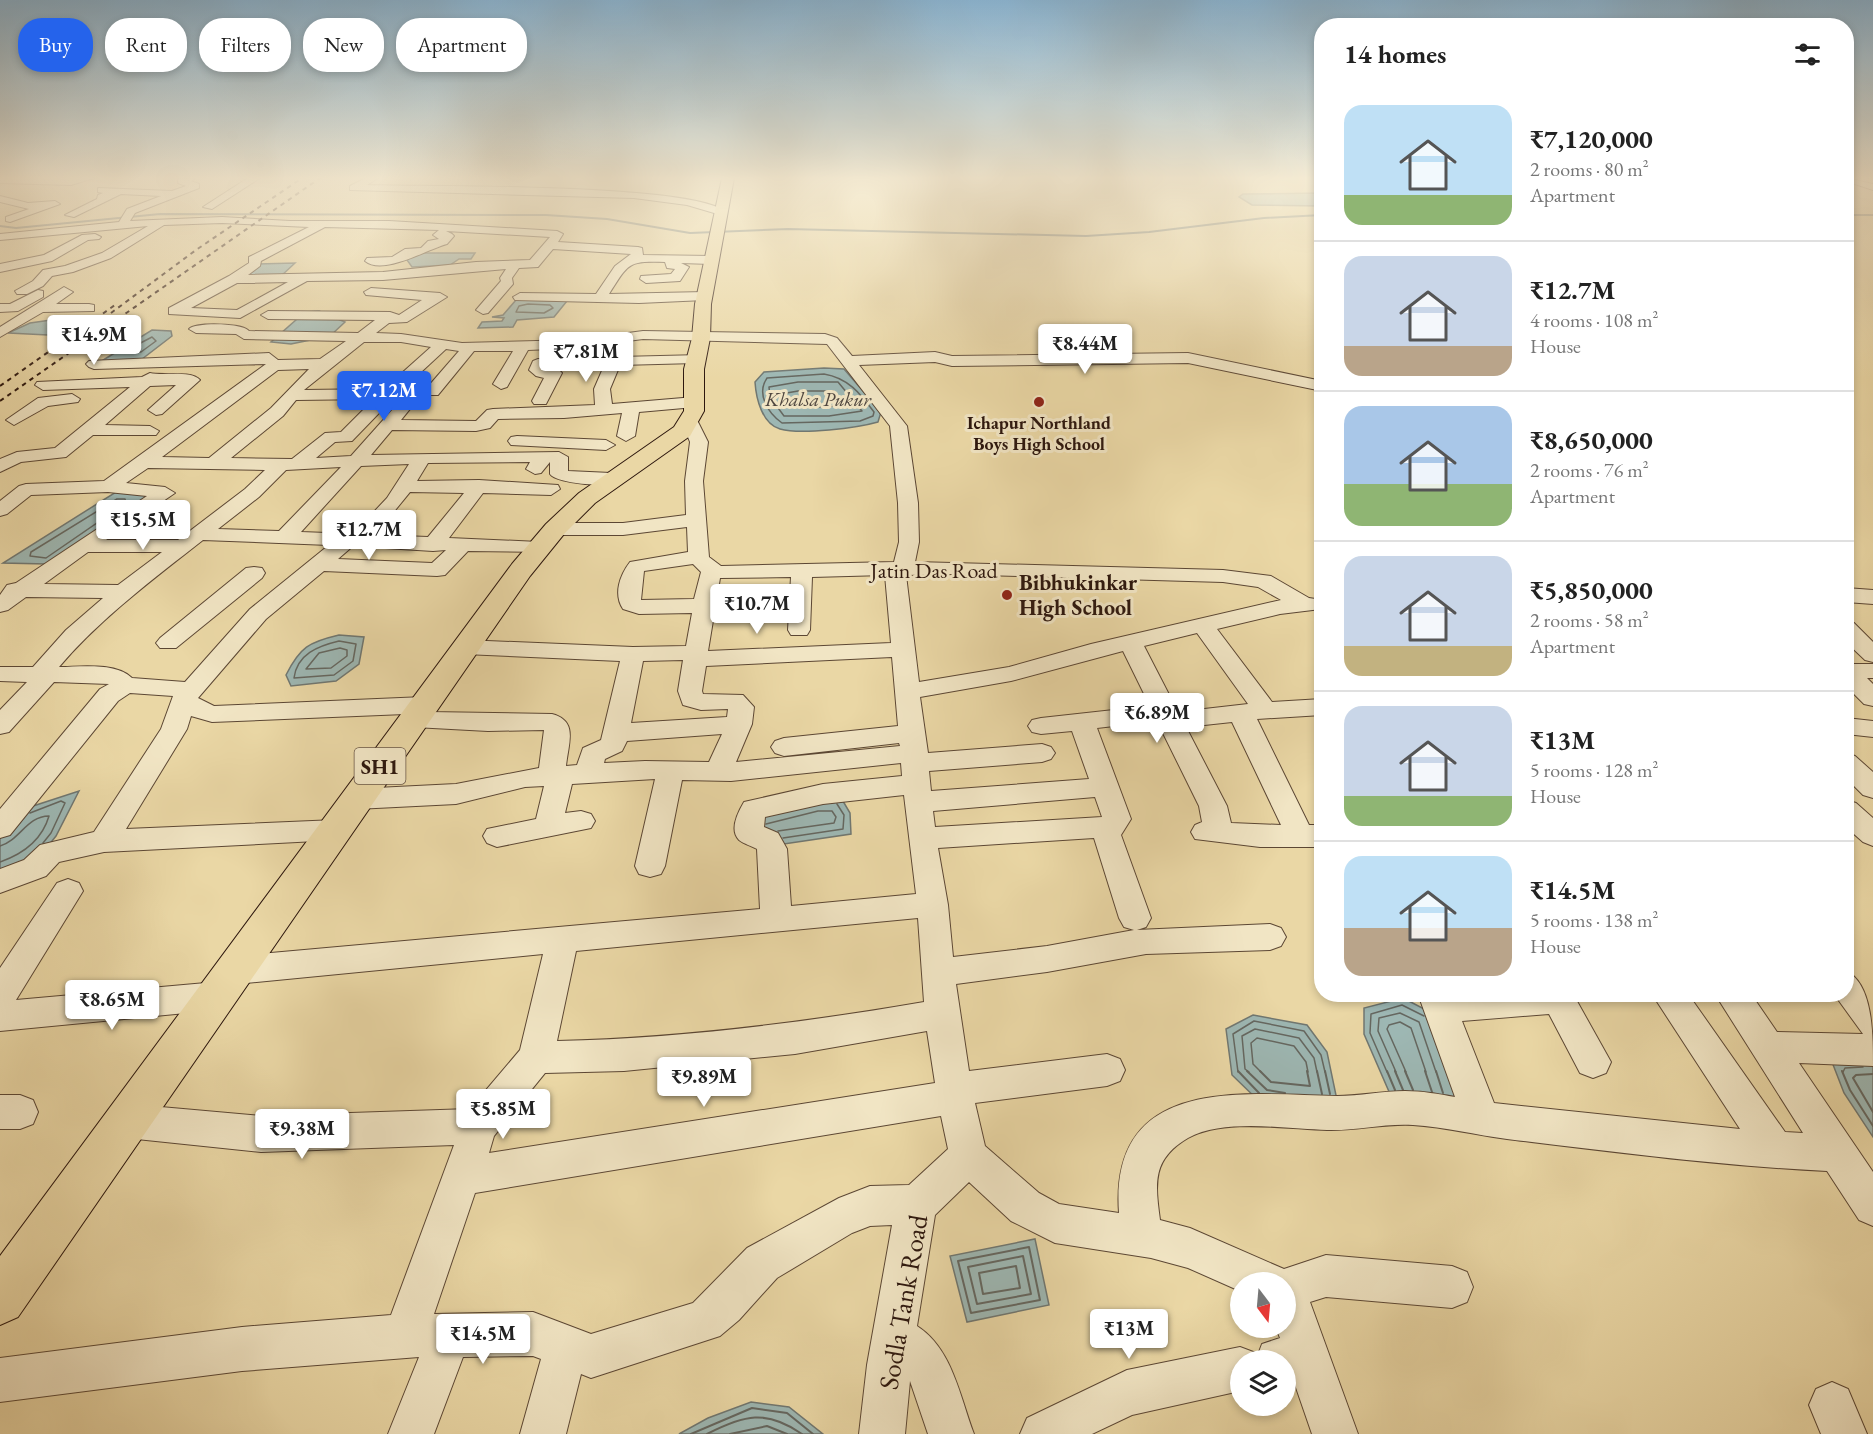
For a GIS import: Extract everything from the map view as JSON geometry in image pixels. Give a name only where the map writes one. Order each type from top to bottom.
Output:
[{"type":"main road","points":[[692,412],[705,293],[715,245]]},
{"type":"main road","name":"SH1","points":[[0,1299],[336,830],[464,647],[547,539],[587,498],[682,431],[692,412]]},
{"type":"street","points":[[0,258],[41,245]]},
{"type":"street","points":[[0,270],[48,258],[71,245]]},
{"type":"street","points":[[0,333],[44,308],[66,292],[16,291],[38,283],[40,277],[53,270],[68,270],[129,245]]},
{"type":"street","points":[[214,463],[277,412],[302,382],[390,315],[268,315],[174,311],[234,279],[256,263],[253,260],[284,245]]},
{"type":"street","points":[[381,249],[362,261],[395,261],[409,252],[424,250],[430,245]]},
{"type":"street","points":[[234,279],[381,276],[476,266],[534,264],[549,245]]},
{"type":"street","points":[[683,245],[705,293]]},
{"type":"street","points":[[32,249],[77,252]]},
{"type":"street","points":[[476,266],[489,256],[546,249],[638,250],[636,258]]},
{"type":"street","points":[[596,313],[623,265],[636,258],[671,262],[683,267],[675,278],[636,295]]},
{"type":"street","points":[[623,265],[671,262],[705,293],[832,341],[898,426],[908,503],[909,542],[899,568],[904,649],[922,838],[933,905],[942,1014],[955,1093],[969,1156],[1024,1207],[1054,1223],[1190,1248],[1245,1272]]},
{"type":"street","points":[[283,278],[300,264]]},
{"type":"street","points":[[483,310],[508,282],[506,278],[516,264]]},
{"type":"street","points":[[0,270],[14,273],[0,279]]},
{"type":"street","points":[[381,276],[378,285],[366,294],[428,301]]},
{"type":"street","points":[[240,314],[305,278]]},
{"type":"street","points":[[0,308],[13,308],[43,291]]},
{"type":"street","points":[[386,319],[402,319],[428,301],[448,293]]},
{"type":"street","points":[[520,297],[603,298],[705,293]]},
{"type":"street","points":[[243,331],[244,335],[401,338],[470,347],[508,338],[529,342],[575,344],[643,335],[705,293]]},
{"type":"street","points":[[625,349],[705,293]]},
{"type":"street","points":[[604,410],[602,389],[613,363],[705,293]]},
{"type":"street","points":[[267,299],[299,300]]},
{"type":"street","points":[[338,309],[354,301],[428,301]]},
{"type":"street","points":[[44,308],[89,308]]},
{"type":"street","points":[[196,329],[243,331],[260,323],[268,315]]},
{"type":"street","points":[[108,486],[316,337]]},
{"type":"street","points":[[501,384],[529,342]]},
{"type":"street","points":[[0,726],[74,635],[123,592],[180,546],[200,534],[290,464],[331,437],[346,437],[382,399],[443,344]]},
{"type":"street","points":[[432,392],[470,347]]},
{"type":"street","points":[[849,361],[935,357],[952,361],[1188,358],[1314,384]]},
{"type":"street","points":[[94,364],[269,358],[280,365],[324,364]]},
{"type":"street","points":[[540,401],[554,373],[541,374],[537,370],[540,361],[613,363]]},
{"type":"street","points":[[0,467],[17,457],[60,453],[168,362]]},
{"type":"street","points":[[43,386],[192,380],[156,410]]},
{"type":"street","points":[[14,420],[44,401],[86,398],[110,382]]},
{"type":"street","points":[[284,538],[357,461],[406,404],[382,399],[291,395]]},
{"type":"street","points":[[304,412],[317,396]]},
{"type":"street","points":[[626,436],[631,407]]},
{"type":"street","points":[[386,425],[476,426],[484,424],[493,414],[631,407],[692,412],[699,442],[694,481],[696,520],[709,576],[690,691],[692,699],[701,702],[739,703],[741,707],[739,724],[718,772]]},
{"type":"street","points":[[540,456],[559,423],[578,422]]},
{"type":"street","points":[[89,430],[150,431]]},
{"type":"street","points":[[540,456],[606,446]]},
{"type":"street","points":[[144,462],[290,464],[540,456],[559,457],[559,474],[563,476],[611,479]]},
{"type":"street","points":[[104,841],[174,729],[188,695],[234,640],[269,605],[319,564],[352,541],[404,486],[423,458]]},
{"type":"street","points":[[0,510],[27,490],[108,486],[165,493],[9,590],[0,605]]},
{"type":"street","points":[[404,486],[551,489]]},
{"type":"street","points":[[433,544],[480,486]]},
{"type":"street","points":[[0,495],[21,494]]},
{"type":"street","points":[[200,534],[462,546],[547,539],[696,520]]},
{"type":"street","points":[[83,546],[180,546]]},
{"type":"street","points":[[319,564],[437,570],[462,546]]},
{"type":"street","name":"Jatin Das Road","points":[[702,612],[639,607],[631,604],[628,599],[633,570],[637,566],[708,564],[802,571],[899,568],[1223,576],[1263,581],[1314,604]]},
{"type":"street","points":[[799,630],[802,571]]},
{"type":"street","points":[[168,643],[215,602],[254,573]]},
{"type":"street","points":[[9,590],[123,592]]},
{"type":"street","points":[[1854,596],[1873,597]]},
{"type":"street","points":[[215,602],[269,605]]},
{"type":"street","name":"Jatin Das Road","points":[[909,691],[1011,674],[1091,651],[1204,627],[1280,607],[1314,604]]},
{"type":"street","points":[[651,617],[702,612]]},
{"type":"street","points":[[1130,642],[1213,806],[1212,832],[1311,836],[1253,711],[1204,627]]},
{"type":"street","points":[[1854,636],[1873,655]]},
{"type":"street","points":[[464,647],[695,656],[904,649]]},
{"type":"street","points":[[589,773],[592,754],[611,748],[633,654]]},
{"type":"street","points":[[1854,671],[1873,671]]},
{"type":"street","points":[[0,674],[95,675],[118,678],[125,685],[188,695]]},
{"type":"street","points":[[1854,680],[1873,698]]},
{"type":"street","points":[[0,828],[109,695],[125,685]]},
{"type":"street","points":[[188,695],[192,707],[212,714],[419,712],[488,723],[552,722],[557,725],[556,776],[548,826]]},
{"type":"street","points":[[1041,726],[1314,707]]},
{"type":"street","points":[[922,838],[1112,828],[1117,819],[1082,723]]},
{"type":"street","points":[[616,733],[739,724]]},
{"type":"street","points":[[1854,727],[1873,729]]},
{"type":"street","points":[[784,747],[916,767],[1106,788]]},
{"type":"street","points":[[356,800],[456,794],[525,778],[589,773],[916,767],[1042,753]]},
{"type":"street","points":[[776,919],[772,849],[768,841],[750,832],[750,818],[754,809],[823,794],[916,767]]},
{"type":"street","points":[[1854,770],[1873,788]]},
{"type":"street","points":[[650,866],[671,771]]},
{"type":"street","points":[[1854,795],[1873,794]]},
{"type":"street","points":[[1854,817],[1873,835]]},
{"type":"street","points":[[497,836],[581,821]]},
{"type":"street","points":[[1105,829],[1135,918]]},
{"type":"street","points":[[0,881],[35,868],[50,854],[104,841],[336,830]]},
{"type":"street","points":[[0,996],[68,891]]},
{"type":"street","points":[[0,1016],[226,983],[661,928],[933,905]]},
{"type":"street","points":[[939,972],[1047,959],[1146,941],[1270,937]]},
{"type":"street","points":[[405,1336],[479,1126],[536,1057],[562,941]]},
{"type":"street","points":[[1854,996],[1873,1023]]},
{"type":"street","points":[[1438,1002],[1482,1119]]},
{"type":"street","points":[[1559,1002],[1593,1062]]},
{"type":"street","points":[[1674,1002],[1776,1151]]},
{"type":"street","points":[[1737,1002],[1873,1206]]},
{"type":"street","points":[[536,1057],[624,1055],[795,1039],[942,1014]]},
{"type":"street","points":[[1768,1047],[1873,1050]]},
{"type":"street","points":[[462,1176],[955,1093],[1107,1070]]},
{"type":"street","points":[[1142,1238],[1138,1195],[1141,1158],[1155,1140],[1180,1121],[1249,1109],[1349,1113],[1412,1108],[1482,1119],[1776,1151],[1837,1153]]},
{"type":"street","points":[[127,1121],[261,1134],[479,1126]]},
{"type":"street","name":"Sodla Tank Road","points":[[882,1434],[908,1244],[918,1204],[969,1156]]},
{"type":"street","points":[[0,1380],[242,1349],[405,1336],[533,1334],[591,1356],[705,1321],[724,1305],[762,1263],[839,1218],[870,1206],[918,1204]]},
{"type":"street","points":[[1296,1287],[1326,1276],[1452,1287]]},
{"type":"street","points":[[411,1434],[450,1335]]},
{"type":"street","points":[[894,1337],[913,1348],[926,1364],[951,1434]]},
{"type":"street","points":[[543,1434],[566,1347]]},
{"type":"street","points":[[1296,1364],[1335,1434]]},
{"type":"street","points":[[1043,1434],[1127,1393],[1230,1371]]},
{"type":"water","points":[[416,253],[475,253],[471,259],[459,259],[450,265],[412,267],[407,260]]},
{"type":"water","points":[[295,263],[281,276],[238,278],[257,264]]},
{"type":"water","points":[[516,300],[567,301],[554,317],[517,320],[513,327],[478,328],[482,322],[502,321],[504,318],[492,317],[503,315]]},
{"type":"water","points":[[319,311],[345,322],[330,336],[291,344],[271,342],[305,312]]},
{"type":"water","points":[[70,320],[71,323],[48,335],[8,333],[30,323]]},
{"type":"water","points":[[152,330],[171,331],[172,336],[142,359],[100,362]]},
{"type":"water","name":"Khalsa Pukur","points":[[844,369],[881,412],[878,422],[815,431],[789,431],[780,429],[769,422],[761,410],[755,382],[764,372]]},
{"type":"water","points":[[116,492],[151,494],[47,564],[3,563]]},
{"type":"water","points":[[339,635],[364,637],[359,664],[336,681],[291,686],[286,675],[301,652],[313,643]]},
{"type":"water","points":[[79,791],[56,836],[40,856],[0,876],[0,835],[24,809]]},
{"type":"water","points":[[840,796],[850,813],[851,834],[777,845],[744,816]]},
{"type":"water","points":[[1387,1002],[1411,1002],[1430,1012],[1465,1115],[1397,1110],[1364,1034],[1364,1008]]},
{"type":"water","points":[[1253,1015],[1307,1025],[1327,1052],[1337,1100],[1262,1104],[1232,1075],[1226,1029]]},
{"type":"water","points":[[1873,1061],[1873,1137],[1844,1093],[1832,1062]]},
{"type":"water","points":[[1035,1239],[1049,1305],[967,1322],[950,1256]]},
{"type":"water","points":[[751,1402],[789,1407],[823,1434],[679,1434],[708,1418]]},
{"type":"railway","points":[[111,313],[203,245]]},
{"type":"railway","points":[[0,401],[224,245]]},
{"type":"railway","points":[[0,386],[115,305]]},
{"type":"place","name":"Ichapur Northland Boys High School","points":[[1039,402]]},
{"type":"place","name":"Bibhukinkar High School","points":[[1007,595]]}]
